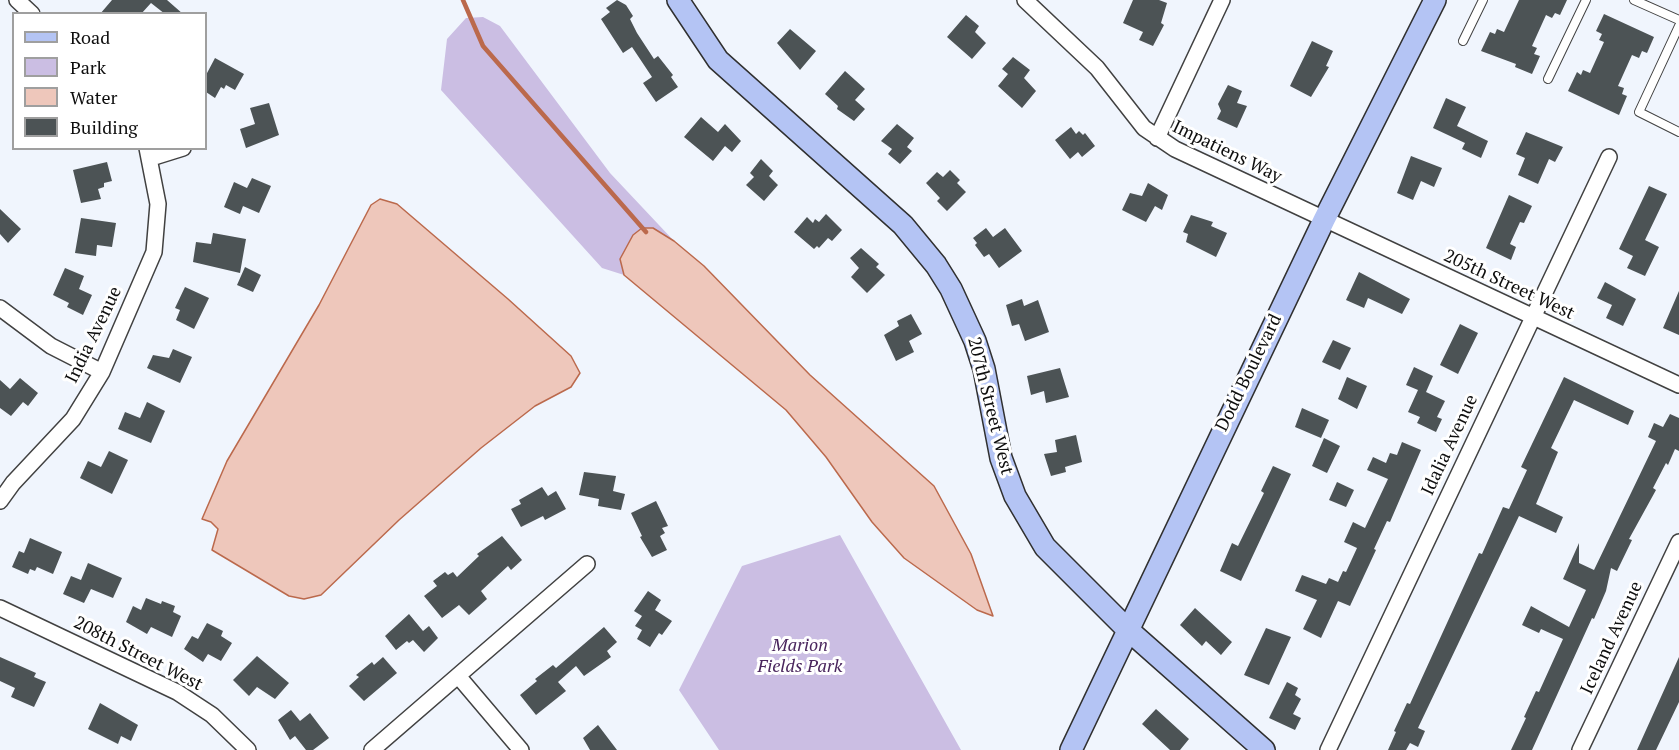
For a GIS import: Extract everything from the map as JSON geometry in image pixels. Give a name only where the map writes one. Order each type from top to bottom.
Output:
[{"type":"street","points":[[16,0],[30,12]]},
{"type":"street","name":"207th Street West","points":[[678,0],[718,60],[903,225],[936,266],[951,289],[975,341],[984,369],[1001,458],[1023,514],[1060,564],[1126,628],[1264,750]]},
{"type":"street","name":"Impatiens Way","points":[[1025,0],[1096,68],[1144,128],[1157,138],[1324,220]]},
{"type":"street","points":[[1157,138],[1222,0]]},
{"type":"street","name":"Dodd Boulevard","points":[[1071,750],[1126,628],[1324,220],[1435,0]]},
{"type":"street","points":[[149,153],[169,150]]},
{"type":"street","name":"India Avenue","points":[[0,501],[13,483],[73,419],[102,372],[154,252],[158,204],[149,153]]},
{"type":"street","name":"Idalia Avenue","points":[[1328,750],[1609,157]]},
{"type":"street","name":"205th Street West","points":[[1324,220],[1679,385]]},
{"type":"street","points":[[0,308],[51,346],[102,372]]},
{"type":"street","name":"Iceland Avenue","points":[[1580,750],[1679,542]]},
{"type":"street","points":[[372,750],[587,564]]},
{"type":"street","name":"208th Street West","points":[[0,608],[177,692],[212,715],[248,750]]},
{"type":"street","points":[[459,677],[521,750]]},
{"type":"lane","points":[[1463,41],[1483,0]]},
{"type":"lane","points":[[1548,79],[1587,0]]},
{"type":"lane","points":[[1634,0],[1679,20]]},
{"type":"lane","points":[[1679,26],[1639,112],[1679,132]]},
{"type":"green space","points":[[483,17],[500,26],[610,173],[674,241],[653,228],[621,258],[624,275],[602,268],[441,90],[447,39],[466,18]]},
{"type":"green space","name":"Marion Fields Park","points":[[840,535],[961,750],[719,750],[679,690],[742,566]]},
{"type":"water","points":[[380,199],[397,204],[508,299],[571,356],[580,373],[571,387],[535,406],[481,448],[399,520],[321,595],[304,599],[289,596],[212,550],[218,529],[211,522],[202,519],[227,461],[319,305],[371,205]]},
{"type":"water","points":[[642,228],[653,228],[674,241],[704,266],[810,375],[934,486],[971,554],[993,616],[977,610],[904,558],[872,522],[826,457],[786,410],[624,275],[620,259],[633,235]]},
{"type":"building","points":[[112,0],[167,0],[181,12],[162,12],[151,3],[143,12],[102,12]]},
{"type":"building","points":[[617,0],[626,5],[633,16],[630,19],[637,33],[654,59],[658,56],[673,75],[671,77],[678,87],[656,102],[643,83],[652,77],[632,47],[623,53],[601,19],[610,12],[606,8]]},
{"type":"building","points":[[1133,0],[1159,0],[1167,3],[1161,23],[1164,25],[1153,46],[1139,40],[1143,32],[1123,23]]},
{"type":"building","points":[[1519,0],[1567,0],[1560,15],[1555,13],[1552,18],[1546,15],[1532,46],[1537,48],[1534,54],[1540,56],[1532,74],[1515,67],[1516,64],[1481,51],[1490,32],[1495,34],[1497,29],[1504,32]]},
{"type":"building","points":[[1604,14],[1654,37],[1647,53],[1642,51],[1639,58],[1632,55],[1618,86],[1624,88],[1622,94],[1627,96],[1619,115],[1568,91],[1577,72],[1581,75],[1583,70],[1590,73],[1604,42],[1599,40],[1602,34],[1596,31]]},
{"type":"building","points":[[966,15],[979,26],[975,32],[986,43],[972,59],[947,37]]},
{"type":"building","points":[[790,29],[816,51],[800,70],[777,43]]},
{"type":"building","points":[[1312,41],[1333,51],[1326,66],[1329,67],[1311,97],[1290,86]]},
{"type":"building","points":[[1013,57],[1030,70],[1024,78],[1036,91],[1022,108],[998,86],[1008,74],[1002,69]]},
{"type":"building","points":[[215,58],[244,74],[235,90],[226,85],[224,89],[221,87],[215,98],[207,93],[207,73]]},
{"type":"building","points":[[845,71],[865,89],[855,100],[865,109],[854,121],[837,109],[838,106],[825,94]]},
{"type":"building","points":[[1228,85],[1242,91],[1237,103],[1247,106],[1237,128],[1217,119],[1221,111],[1218,104]]},
{"type":"building","points":[[1446,98],[1466,107],[1457,126],[1488,141],[1481,158],[1462,149],[1465,143],[1433,128]]},
{"type":"building","points":[[269,103],[279,135],[246,148],[240,129],[255,124],[250,108]]},
{"type":"building","points":[[701,117],[718,132],[725,124],[741,141],[732,152],[725,146],[713,161],[684,137]]},
{"type":"building","points":[[897,124],[914,138],[907,147],[912,151],[900,164],[888,154],[892,149],[881,141]]},
{"type":"building","points":[[1071,127],[1076,134],[1079,131],[1083,135],[1085,133],[1095,146],[1082,157],[1078,152],[1070,159],[1055,140]]},
{"type":"building","points":[[1526,132],[1563,147],[1555,162],[1549,159],[1538,184],[1518,175],[1525,158],[1516,154]]},
{"type":"building","points":[[1411,156],[1442,168],[1434,187],[1421,181],[1413,200],[1397,193]]},
{"type":"building","points":[[761,159],[773,171],[769,176],[778,185],[764,201],[746,185],[754,177],[750,173]]},
{"type":"building","points":[[107,162],[112,181],[104,183],[104,187],[98,189],[101,199],[81,203],[73,170]]},
{"type":"building","points":[[950,170],[960,180],[957,183],[966,192],[947,211],[937,201],[940,198],[926,183],[937,172],[943,177]]},
{"type":"building","points":[[252,178],[271,186],[259,213],[243,206],[240,214],[224,207],[234,182],[247,188]]},
{"type":"building","points":[[1148,183],[1168,195],[1162,210],[1155,206],[1146,222],[1122,210],[1130,193],[1142,196]]},
{"type":"building","points":[[1649,186],[1667,194],[1645,240],[1659,247],[1645,276],[1627,268],[1633,256],[1619,249]]},
{"type":"building","points":[[1509,195],[1532,206],[1524,223],[1520,222],[1510,244],[1516,247],[1511,260],[1486,248]]},
{"type":"building","points":[[0,209],[21,229],[8,243],[0,234]]},
{"type":"building","points":[[826,214],[842,230],[832,241],[828,238],[819,248],[817,246],[814,249],[794,232],[807,217],[813,223],[815,219],[819,222]]},
{"type":"building","points":[[1191,215],[1213,222],[1211,226],[1227,233],[1216,257],[1186,242],[1188,234],[1183,232]]},
{"type":"building","points":[[81,218],[116,223],[112,247],[97,245],[96,256],[75,253]]},
{"type":"building","points":[[986,228],[993,237],[1005,228],[1022,251],[999,268],[989,254],[984,257],[975,245],[977,243],[973,238]]},
{"type":"building","points":[[213,233],[246,239],[240,273],[193,262],[196,242],[211,244]]},
{"type":"building","points":[[861,248],[879,264],[876,267],[885,275],[867,293],[851,277],[859,268],[850,258]]},
{"type":"building","points":[[245,267],[261,275],[253,292],[237,285]]},
{"type":"building","points":[[65,268],[84,276],[79,289],[92,295],[83,315],[67,307],[69,303],[53,295]]},
{"type":"building","points":[[1359,272],[1410,299],[1402,314],[1368,298],[1364,308],[1346,300]]},
{"type":"building","points":[[1605,282],[1636,299],[1623,326],[1606,318],[1612,305],[1597,298]]},
{"type":"building","points":[[185,287],[209,298],[194,329],[176,320],[180,310],[175,308]]},
{"type":"building","points":[[1679,291],[1679,335],[1663,328]]},
{"type":"building","points":[[1022,299],[1024,306],[1038,300],[1049,332],[1025,341],[1019,324],[1012,326],[1006,305]]},
{"type":"building","points":[[911,314],[922,334],[909,341],[914,352],[896,361],[884,335],[899,326],[897,321]]},
{"type":"building","points":[[1460,324],[1478,333],[1458,374],[1440,365]]},
{"type":"building","points":[[1333,340],[1351,348],[1340,370],[1322,362]]},
{"type":"building","points":[[173,349],[192,357],[180,383],[147,368],[153,355],[169,358]]},
{"type":"building","points":[[1414,367],[1433,376],[1426,392],[1445,401],[1437,417],[1442,419],[1436,432],[1417,423],[1420,417],[1408,412],[1418,390],[1406,385]]},
{"type":"building","points":[[1060,368],[1069,397],[1046,403],[1044,391],[1031,395],[1027,376]]},
{"type":"building","points":[[1347,377],[1367,386],[1357,409],[1338,399]]},
{"type":"building","points":[[1564,377],[1634,411],[1628,425],[1574,400],[1551,448],[1558,452],[1536,504],[1563,517],[1556,533],[1519,516],[1418,728],[1425,731],[1418,747],[1410,743],[1406,750],[1388,750],[1396,732],[1394,731],[1407,703],[1410,704],[1479,553],[1482,554],[1503,507],[1509,509],[1527,470],[1521,467]]},
{"type":"building","points":[[20,378],[38,393],[28,406],[23,402],[11,416],[0,408],[0,380],[10,389]]},
{"type":"building","points":[[147,402],[165,411],[151,443],[118,429],[125,412],[140,418]]},
{"type":"building","points":[[1302,408],[1329,420],[1321,438],[1295,427]]},
{"type":"building","points":[[1670,414],[1679,418],[1679,451],[1675,449],[1653,488],[1656,490],[1629,539],[1632,540],[1617,571],[1611,568],[1606,591],[1594,619],[1592,618],[1532,750],[1511,750],[1536,691],[1539,692],[1563,639],[1541,629],[1539,633],[1522,625],[1531,606],[1569,627],[1586,590],[1563,579],[1579,543],[1579,563],[1594,570],[1656,441],[1648,437],[1654,423],[1663,427]]},
{"type":"building","points":[[1076,435],[1082,462],[1065,467],[1066,472],[1051,476],[1044,454],[1057,452],[1055,440]]},
{"type":"building","points":[[1324,438],[1340,446],[1327,473],[1312,466]]},
{"type":"building","points":[[1402,442],[1421,450],[1350,606],[1338,601],[1321,638],[1303,629],[1317,600],[1295,591],[1302,575],[1326,584],[1329,578],[1338,582],[1343,571],[1346,572],[1357,548],[1344,542],[1353,522],[1365,528],[1388,479],[1367,470],[1373,457],[1386,463],[1390,453],[1397,455]]},
{"type":"building","points":[[109,451],[128,460],[112,494],[80,478],[88,461],[101,467]]},
{"type":"building","points":[[1273,466],[1291,474],[1241,581],[1220,571],[1232,543],[1238,546],[1264,493],[1261,491]]},
{"type":"building","points":[[584,472],[616,476],[613,491],[625,494],[621,510],[598,506],[599,499],[579,495]]},
{"type":"building","points":[[1337,482],[1354,490],[1346,507],[1329,500]]},
{"type":"building","points":[[542,487],[548,496],[556,491],[566,509],[545,520],[543,516],[521,527],[511,509],[521,504],[519,500]]},
{"type":"building","points":[[656,501],[668,526],[662,528],[665,533],[660,536],[667,550],[652,557],[640,537],[642,536],[631,513]]},
{"type":"building","points":[[502,536],[522,560],[511,570],[508,566],[481,591],[487,599],[469,615],[459,605],[442,618],[424,596],[437,586],[433,581],[445,572],[448,575],[453,572],[457,577],[479,556],[477,554]]},
{"type":"building","points":[[30,538],[62,552],[53,574],[37,567],[35,571],[30,569],[28,574],[12,567],[19,551],[24,553]]},
{"type":"building","points":[[88,563],[122,578],[113,598],[91,589],[84,603],[63,594],[71,576],[81,580]]},
{"type":"building","points":[[648,591],[661,600],[655,610],[672,621],[662,635],[659,633],[650,647],[637,639],[642,630],[635,626],[642,616],[634,611]]},
{"type":"building","points":[[146,598],[175,606],[173,612],[181,616],[172,637],[151,627],[147,634],[126,622],[133,606],[141,610]]},
{"type":"building","points":[[1195,608],[1232,642],[1221,655],[1206,641],[1202,646],[1180,625]]},
{"type":"building","points":[[409,614],[423,631],[429,626],[438,638],[424,652],[413,640],[409,643],[407,641],[396,650],[385,636]]},
{"type":"building","points":[[207,623],[223,631],[221,636],[232,643],[221,661],[208,654],[203,662],[184,649],[192,636],[198,639]]},
{"type":"building","points":[[604,627],[617,642],[607,651],[611,657],[584,676],[576,666],[558,682],[566,691],[536,715],[520,695],[537,681],[535,679],[553,665],[556,668]]},
{"type":"building","points":[[1266,628],[1291,637],[1269,685],[1244,675]]},
{"type":"building","points":[[257,656],[289,683],[275,699],[257,687],[249,696],[233,680]]},
{"type":"building","points":[[0,657],[36,673],[34,677],[46,682],[34,707],[11,697],[15,688],[0,681]]},
{"type":"building","points":[[383,657],[397,673],[364,701],[349,686],[359,677],[356,675],[372,662],[374,665]]},
{"type":"building","points":[[1679,657],[1679,702],[1656,750],[1637,750]]},
{"type":"building","points":[[1287,682],[1298,688],[1295,695],[1301,699],[1293,714],[1301,718],[1295,730],[1269,718]]},
{"type":"building","points":[[100,703],[138,725],[131,741],[121,736],[118,744],[88,729]]},
{"type":"building","points":[[1156,709],[1189,739],[1180,750],[1170,750],[1142,724]]},
{"type":"building","points":[[291,710],[300,721],[310,713],[329,738],[313,750],[306,750],[295,736],[290,740],[278,720]]},
{"type":"building","points":[[598,725],[617,750],[590,750],[583,738]]},
{"type":"waterway","points":[[463,0],[483,46],[646,232]]}]
